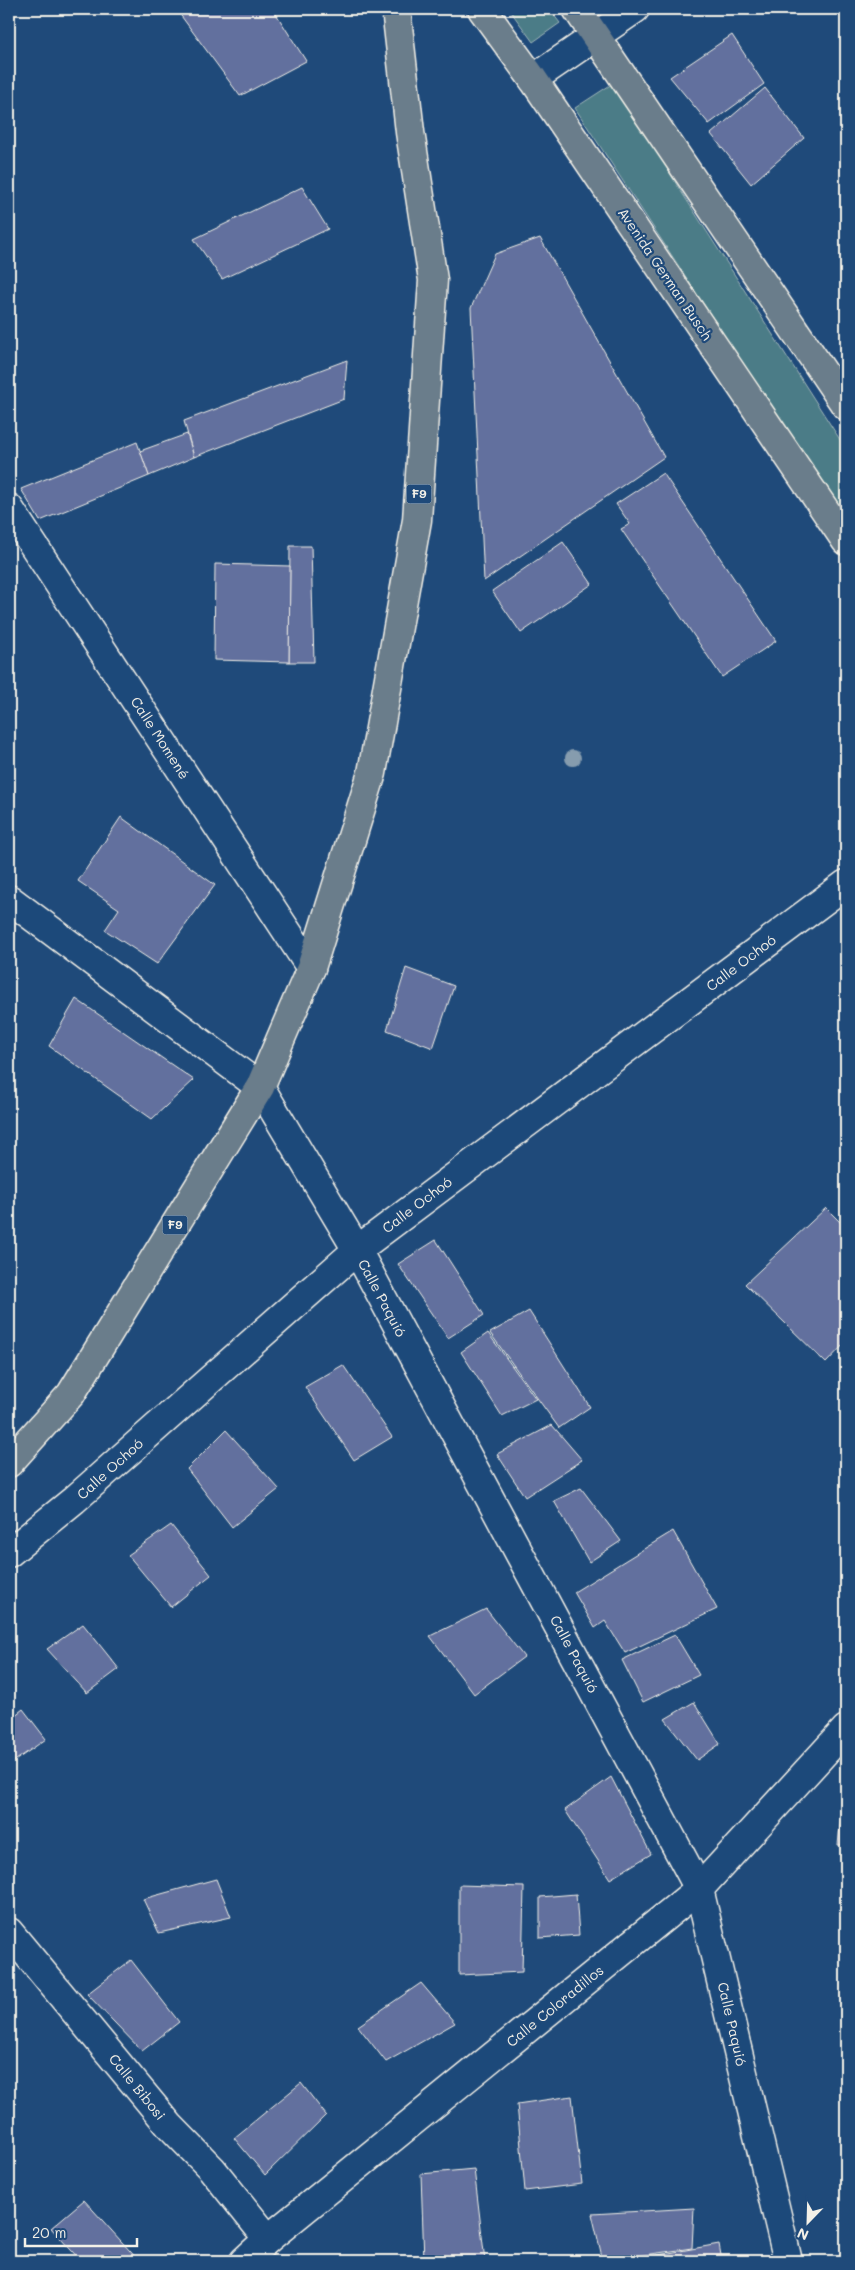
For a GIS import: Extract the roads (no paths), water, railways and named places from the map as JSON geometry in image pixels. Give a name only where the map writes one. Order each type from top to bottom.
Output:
[{"type":"main road","name":"F9","points":[[9,1463],[71,1394],[260,1087],[312,968],[372,773],[417,520],[432,280],[410,132],[396,9]]},
{"type":"main road","name":"Avenida German Busch","points":[[482,9],[532,79],[846,541]]},
{"type":"main road","points":[[578,9],[846,406]]},
{"type":"street","points":[[532,79],[635,9]]},
{"type":"street","name":"Calle Momené","points":[[9,508],[312,968]]},
{"type":"street","name":"Calle Ochoó","points":[[9,1552],[74,1500],[357,1250],[846,884]]},
{"type":"street","points":[[9,899],[260,1087]]},
{"type":"street","name":"Calle Paquió","points":[[260,1087],[357,1250],[699,1889],[788,2261]]},
{"type":"street","name":"Calle Coloradillos","points":[[244,2261],[268,2239],[699,1889],[846,1729]]},
{"type":"street","name":"Calle Bibosi","points":[[9,1932],[169,2125],[212,2170],[268,2239]]}]
